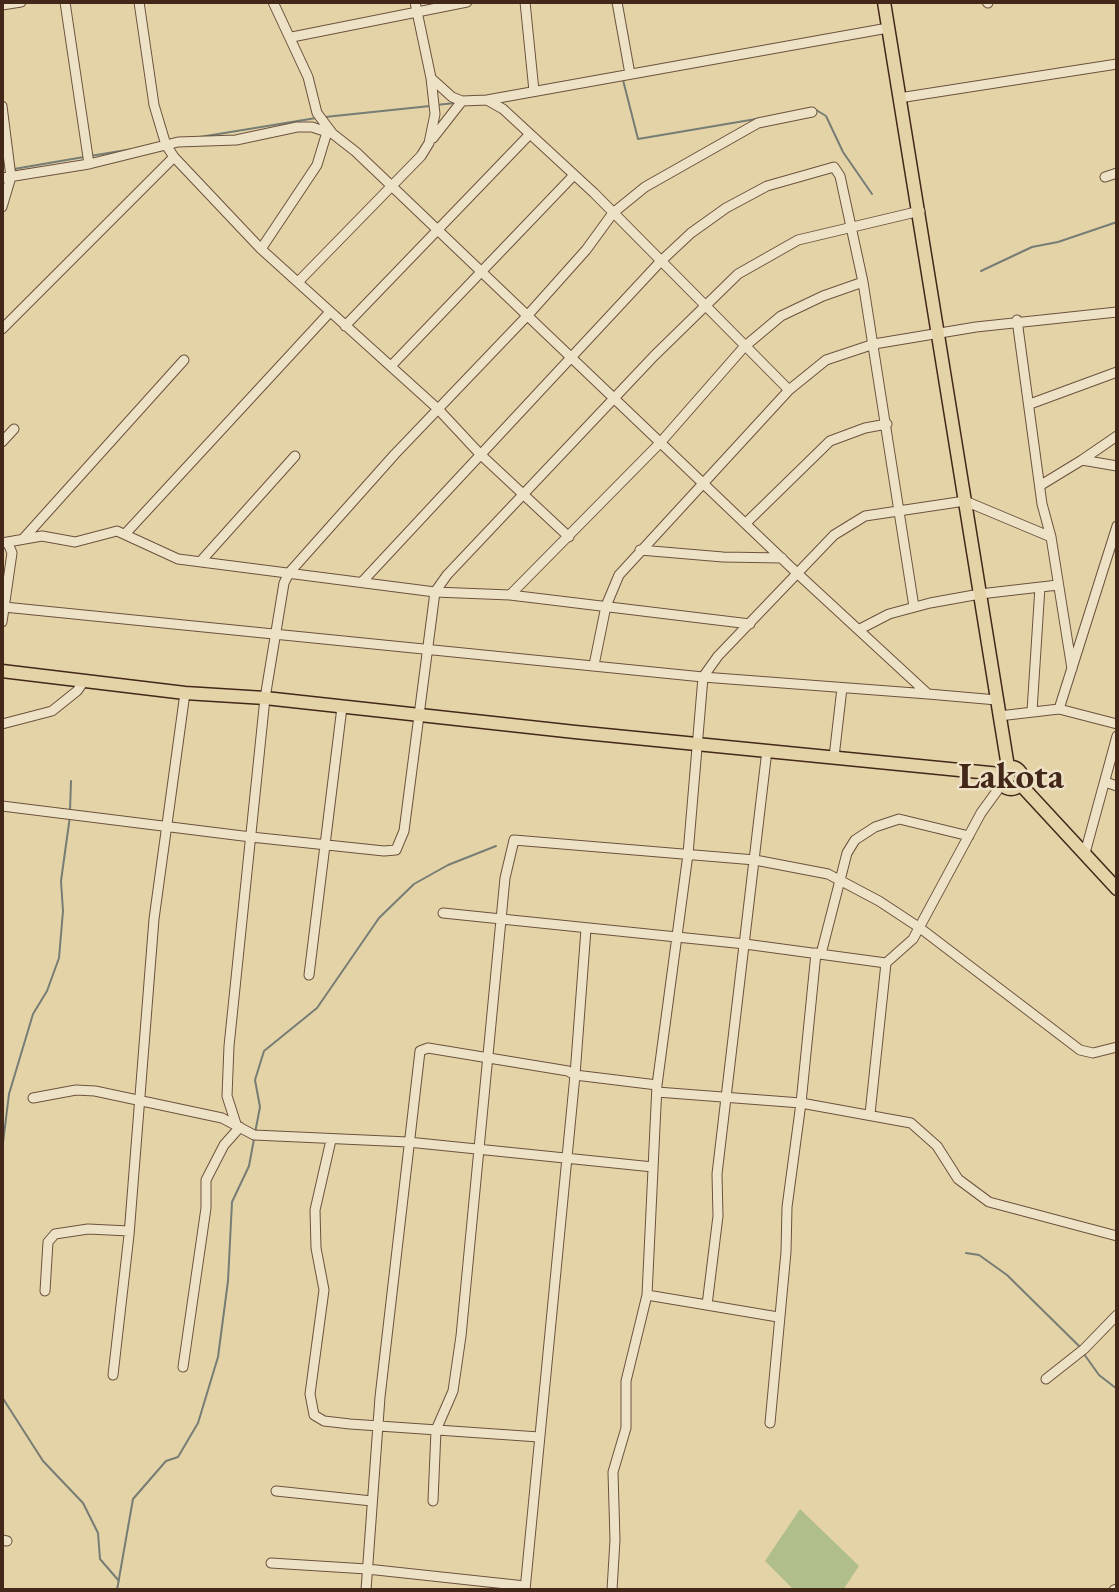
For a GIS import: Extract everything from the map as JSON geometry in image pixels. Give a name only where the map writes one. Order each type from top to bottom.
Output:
[{"type":"main road","points":[[884,2],[920,211],[997,700],[1004,775],[1009,789],[1020,783]]},
{"type":"main road","points":[[2,671],[185,693],[265,698],[1004,775],[1020,771],[1020,783],[1117,889]]},
{"type":"street","points":[[2,5],[21,2]]},
{"type":"street","points":[[65,2],[89,164]]},
{"type":"street","points":[[139,2],[154,105],[166,145],[174,157],[261,249],[438,409],[480,454],[569,537]]},
{"type":"street","points":[[273,2],[282,25],[292,37],[317,113],[330,133],[356,152],[798,574],[928,694]]},
{"type":"street","points":[[292,37],[416,7],[467,2]]},
{"type":"street","points":[[525,2],[534,91]]},
{"type":"street","points":[[617,2],[630,74]]},
{"type":"street","points":[[416,7],[431,78],[435,114],[429,143]]},
{"type":"street","points":[[431,78],[441,90],[462,101],[486,100],[888,28]]},
{"type":"street","points":[[899,98],[1117,64]]},
{"type":"street","points":[[486,100],[503,109],[574,175],[789,390]]},
{"type":"street","points":[[298,282],[421,156],[462,101]]},
{"type":"street","points":[[2,106],[6,178],[2,207]]},
{"type":"street","points":[[238,1126],[227,1096],[229,1046],[265,698],[284,583],[289,573],[438,409],[527,316],[586,250],[613,213],[646,187],[758,123],[812,112]]},
{"type":"street","points":[[6,178],[89,164],[166,145],[236,139],[297,127],[330,133]]},
{"type":"street","points":[[261,249],[317,165],[330,133]]},
{"type":"street","points":[[345,326],[530,134]]},
{"type":"street","points":[[2,329],[174,157]]},
{"type":"street","points":[[362,582],[660,262],[691,233],[736,202],[767,186],[828,167],[838,170],[863,282],[914,607]]},
{"type":"street","points":[[1105,177],[1117,173]]},
{"type":"street","points":[[391,366],[574,175]]},
{"type":"street","points":[[2,806],[392,852],[400,846],[421,716],[435,592],[447,575],[615,398],[738,274],[798,240],[920,211]]},
{"type":"street","points":[[510,595],[660,443],[744,347],[781,316],[801,305],[863,282]]},
{"type":"street","points":[[126,533],[330,312]]},
{"type":"street","points":[[594,665],[606,606],[619,575],[789,390],[826,360],[874,344],[1017,320],[1117,312]]},
{"type":"street","points":[[1017,320],[1072,669]]},
{"type":"street","points":[[23,539],[184,360]]},
{"type":"street","points":[[1030,404],[1117,372]]},
{"type":"street","points":[[746,523],[830,441],[865,428],[887,424]]},
{"type":"street","points":[[2,442],[13,429]]},
{"type":"street","points":[[1041,485],[1117,436]]},
{"type":"street","points":[[201,561],[295,456]]},
{"type":"street","points":[[1082,460],[1117,466]]},
{"type":"street","points":[[612,1590],[615,1539],[614,1472],[624,1438],[628,1370],[647,1295],[657,1089],[688,854],[703,677],[718,656],[834,535],[865,516],[900,508],[965,501],[1051,537]]},
{"type":"street","points":[[1059,709],[1117,526]]},
{"type":"street","points":[[2,622],[12,553],[5,543],[42,536],[75,542],[117,531],[126,533],[164,555],[201,561],[435,592],[510,595],[750,624]]},
{"type":"street","points":[[640,550],[723,557],[782,558]]},
{"type":"street","points":[[860,629],[914,607],[979,594],[1058,585]]},
{"type":"street","points":[[1032,711],[1040,587]]},
{"type":"street","points":[[4,607],[703,677],[997,700]]},
{"type":"street","points":[[2,724],[52,711],[77,691],[84,681]]},
{"type":"street","points":[[834,757],[842,688]]},
{"type":"street","points":[[113,1375],[129,1231],[138,1101],[166,825],[185,693]]},
{"type":"street","points":[[309,975],[342,707]]},
{"type":"street","points":[[999,716],[1059,709],[1117,724]]},
{"type":"street","points":[[1085,853],[1117,736]]},
{"type":"street","points":[[707,1305],[718,1216],[717,1174],[725,1097],[767,750]]},
{"type":"street","points":[[443,913],[745,944],[886,963],[897,957],[920,928],[1004,775]]},
{"type":"street","points":[[1105,782],[1117,786]]},
{"type":"street","points":[[770,1423],[786,1251],[787,1207],[819,953],[847,853],[855,840],[887,821],[899,819],[969,836]]},
{"type":"street","points":[[433,1501],[436,1430],[448,1406],[459,1357],[480,1149],[486,1057],[508,858],[517,839],[755,860],[840,879],[920,928],[1080,1050],[1093,1053],[1117,1047]]},
{"type":"street","points":[[271,1563],[367,1569],[525,1588],[575,1075],[586,929]]},
{"type":"street","points":[[870,1114],[886,963]]},
{"type":"street","points":[[366,1590],[378,1426],[420,1051],[428,1048],[568,1070],[575,1075],[657,1089],[801,1103],[911,1122],[923,1130],[958,1179],[989,1202],[1117,1236]]},
{"type":"street","points":[[33,1098],[76,1090],[187,1110],[238,1126],[254,1135],[408,1142],[653,1167]]},
{"type":"street","points":[[183,1367],[206,1208],[206,1180],[224,1145],[238,1126]]},
{"type":"street","points":[[331,1140],[315,1210],[315,1240],[324,1290],[310,1405],[314,1415],[324,1421],[539,1437]]},
{"type":"street","points":[[45,1291],[48,1242],[54,1234],[88,1229],[129,1231]]},
{"type":"street","points":[[647,1295],[778,1317]]},
{"type":"street","points":[[1046,1379],[1084,1349],[1117,1315]]},
{"type":"street","points":[[276,1491],[372,1502]]},
{"type":"green space","points":[[800,1509],[859,1566],[843,1590],[794,1590],[765,1561]]},
{"type":"waterway","points":[[623,80],[638,139],[756,119]]},
{"type":"waterway","points":[[436,105],[455,103]]},
{"type":"waterway","points":[[325,117],[430,106]]},
{"type":"waterway","points":[[813,108],[826,116],[843,152],[872,194]]},
{"type":"waterway","points":[[200,137],[316,118]]},
{"type":"waterway","points":[[90,156],[133,149]]},
{"type":"waterway","points":[[14,169],[84,157]]},
{"type":"waterway","points":[[981,271],[1032,247],[1058,242],[1117,222]]},
{"type":"waterway","points":[[70,811],[71,781]]},
{"type":"waterway","points":[[2,1151],[9,1094],[33,1014],[47,991],[59,958],[63,911],[61,881],[70,816]]},
{"type":"waterway","points":[[255,1133],[260,1107],[255,1080],[264,1051],[317,1008],[379,918],[414,884],[448,865],[496,846]]},
{"type":"waterway","points":[[117,1590],[133,1499],[166,1461],[178,1457],[198,1423],[218,1357],[228,1281],[232,1202],[249,1166],[254,1139]]},
{"type":"waterway","points":[[966,1253],[979,1255],[1007,1275],[1079,1346]]},
{"type":"waterway","points":[[1084,1354],[1099,1375],[1117,1389]]},
{"type":"waterway","points":[[2,1397],[43,1461],[83,1503],[98,1533],[100,1559],[119,1581]]},
{"type":"district","name":"Lakota","points":[[1011,778]]}]
